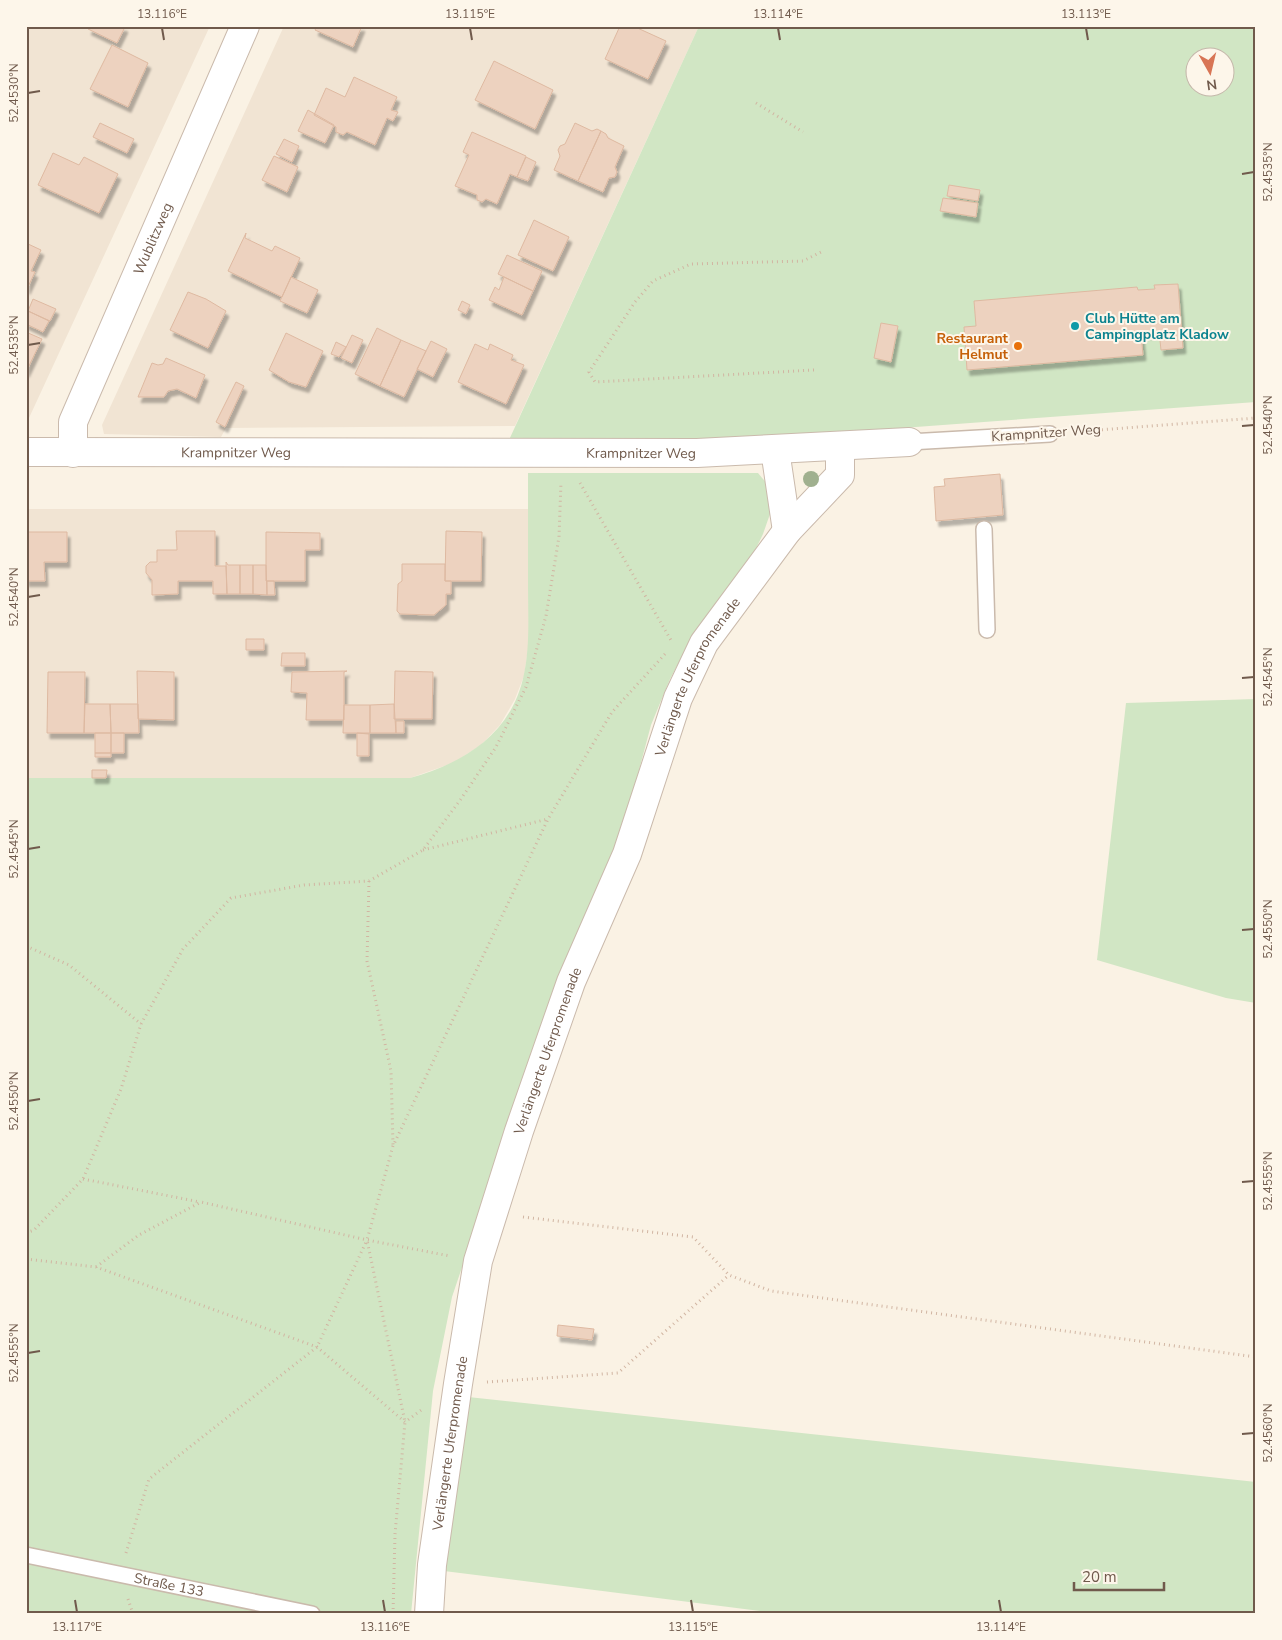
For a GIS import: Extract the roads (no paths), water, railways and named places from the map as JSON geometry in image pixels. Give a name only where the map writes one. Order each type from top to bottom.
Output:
[{"type":"street","name":"Wublitzweg","points":[[73,453],[73,422],[245,26]]},
{"type":"street","name":"Krampnitzer Weg","points":[[26,452],[697,453],[908,442]]},
{"type":"street","name":"Verlängerte Uferpromenade","points":[[429,1614],[432,1565],[478,1261],[492,1213],[571,982],[627,854],[678,698],[704,642],[787,530],[840,475],[840,446]]},
{"type":"street","points":[[775,450],[787,530]]},
{"type":"lane","name":"Krampnitzer Weg","points":[[908,442],[1050,434]]},
{"type":"lane","points":[[984,529],[987,630]]},
{"type":"lane","name":"Straße 133","points":[[26,1555],[312,1614]]},
{"type":"place","name":"Club Hütte am Campingplatz Kladow","points":[[1075,326]]},
{"type":"place","name":"Restaurant Helmut","points":[[1018,346]]}]
